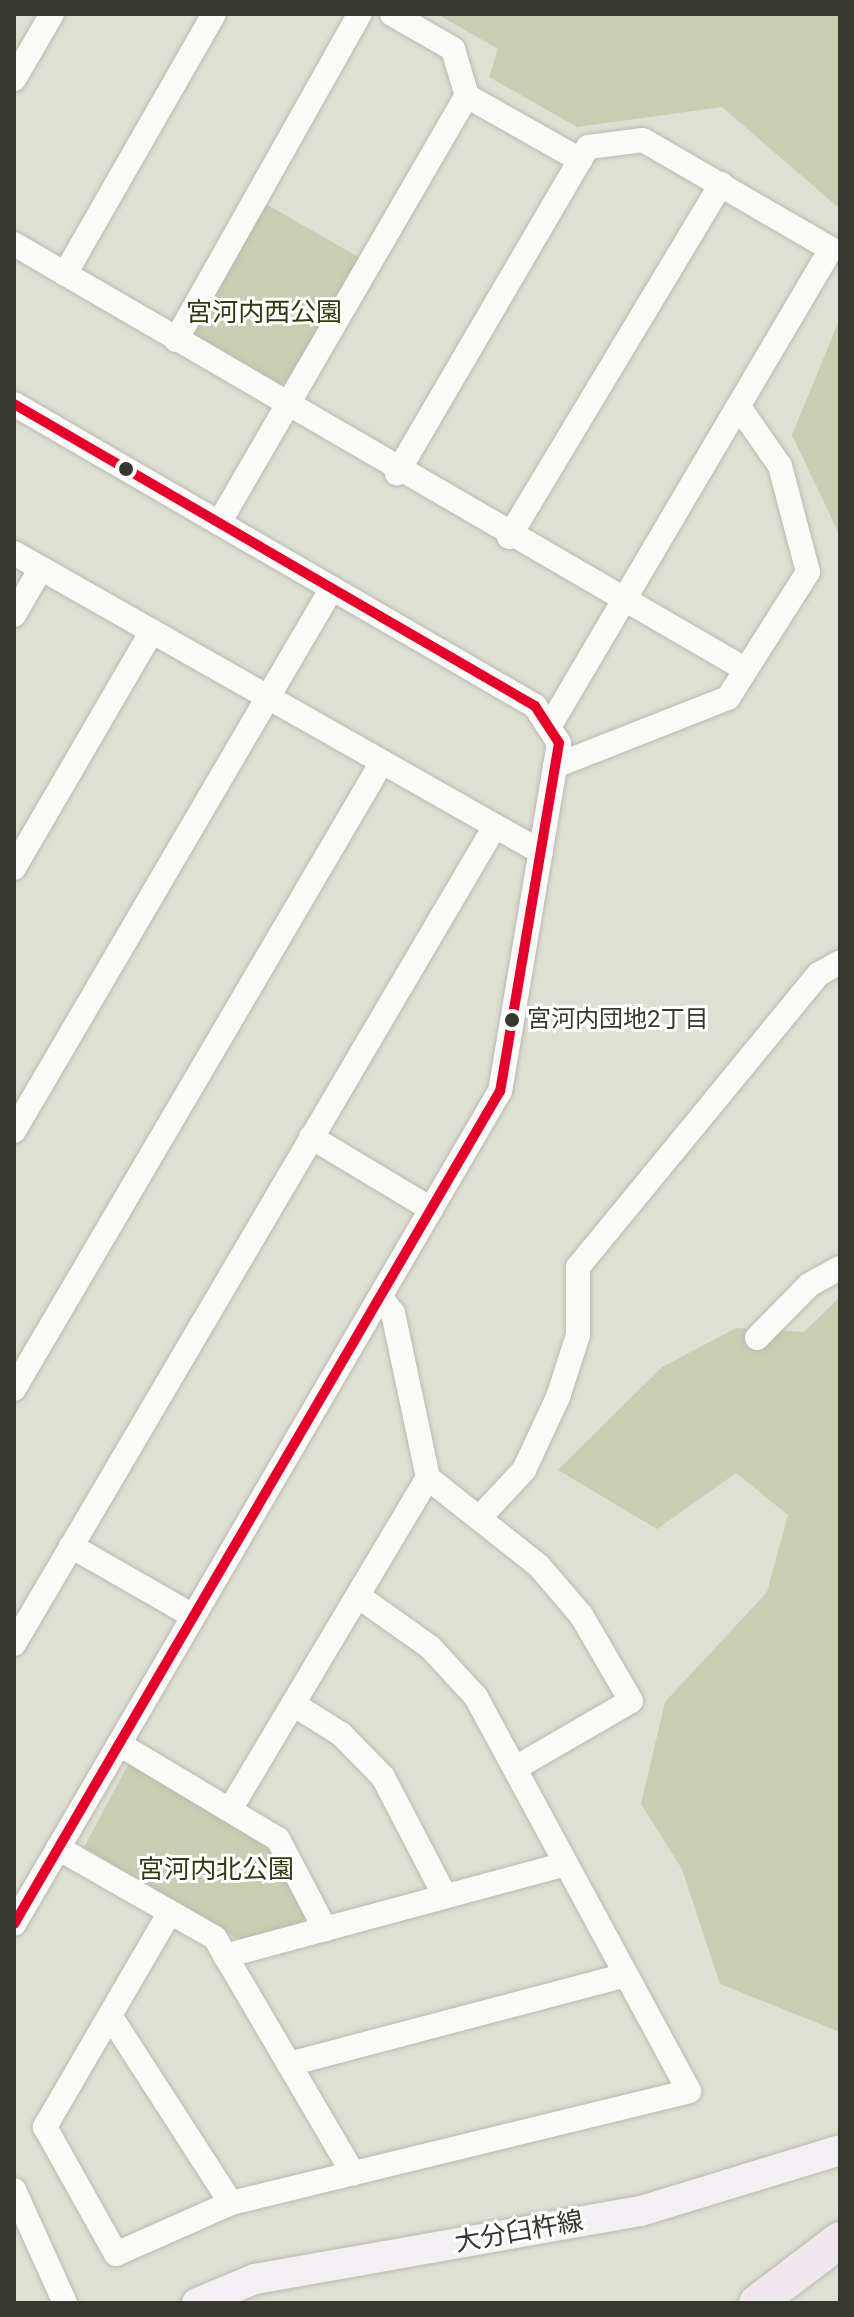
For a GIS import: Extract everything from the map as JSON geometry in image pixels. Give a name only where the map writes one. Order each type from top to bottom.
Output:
[{"type":"highway","points":[[757,2303],[840,2240]]},
{"type":"main road","name":"大分臼杵線","points":[[197,2303],[255,2279],[641,2211],[840,2150]]},
{"type":"street","points":[[14,79],[52,14]]},
{"type":"street","points":[[65,274],[214,14]]},
{"type":"street","points":[[176,340],[360,14]]},
{"type":"street","points":[[392,14],[453,49],[467,96],[580,160]]},
{"type":"street","points":[[219,523],[467,96]]},
{"type":"street","points":[[14,1924],[500,1091],[555,766],[552,722],[831,249],[643,140],[588,147],[397,473]]},
{"type":"street","points":[[509,537],[721,184]]},
{"type":"street","points":[[14,244],[397,473],[743,668]]},
{"type":"street","points":[[14,404],[332,588],[552,722]]},
{"type":"street","points":[[555,766],[728,698],[743,668],[808,572],[780,466],[739,407]]},
{"type":"street","points":[[14,553],[541,852]]},
{"type":"street","points":[[14,615],[41,568]]},
{"type":"street","points":[[14,1131],[332,588]]},
{"type":"street","points":[[14,868],[152,631]]},
{"type":"street","points":[[14,1389],[382,762]]},
{"type":"street","points":[[14,1644],[495,826]]},
{"type":"street","points":[[481,1516],[524,1470],[558,1397],[578,1335],[578,1267],[819,974],[840,966]]},
{"type":"street","points":[[311,1137],[431,1209]]},
{"type":"street","points":[[757,1338],[809,1285],[840,1268]]},
{"type":"street","points":[[380,1297],[393,1313],[428,1478],[481,1516],[581,1615],[631,1701],[519,1766]]},
{"type":"street","points":[[231,1808],[428,1478]]},
{"type":"street","points":[[71,1546],[193,1616]]},
{"type":"street","points":[[170,1912],[45,2127],[116,2254],[231,2203],[689,2091],[566,1864],[519,1766],[456,1673],[358,1596]]},
{"type":"street","points":[[293,1704],[341,1734],[383,1777],[445,1896]]},
{"type":"street","points":[[119,1744],[231,1808],[286,1849],[325,1929]]},
{"type":"street","points":[[58,1848],[215,1938],[353,2173]]},
{"type":"street","points":[[225,1956],[566,1864]]},
{"type":"street","points":[[289,2064],[625,1975]]},
{"type":"street","points":[[111,2017],[231,2203]]},
{"type":"street","points":[[14,2190],[65,2303]]},
{"type":"green space","points":[[437,14],[840,14],[840,209],[722,107],[577,127],[489,77],[498,49]]},
{"type":"green space","name":"宮河内西公園","points":[[266,204],[360,258],[287,384],[270,387],[196,342],[192,326]]},
{"type":"green space","points":[[840,324],[840,536],[792,435]]},
{"type":"green space","points":[[840,1297],[840,2032],[720,1984],[682,1869],[641,1804],[665,1702],[767,1592],[788,1515],[736,1473],[657,1529],[558,1470],[662,1367],[736,1328],[804,1332]]},
{"type":"green space","name":"宮河内北公園","points":[[129,1763],[272,1848],[307,1914],[299,1925],[239,1940],[84,1847]]},
{"type":"transit line","points":[[14,404],[535,706],[559,743],[500,1091],[14,1924]]},
{"type":"place","name":"宮河内団地2丁目","points":[[512,1020]]}]
